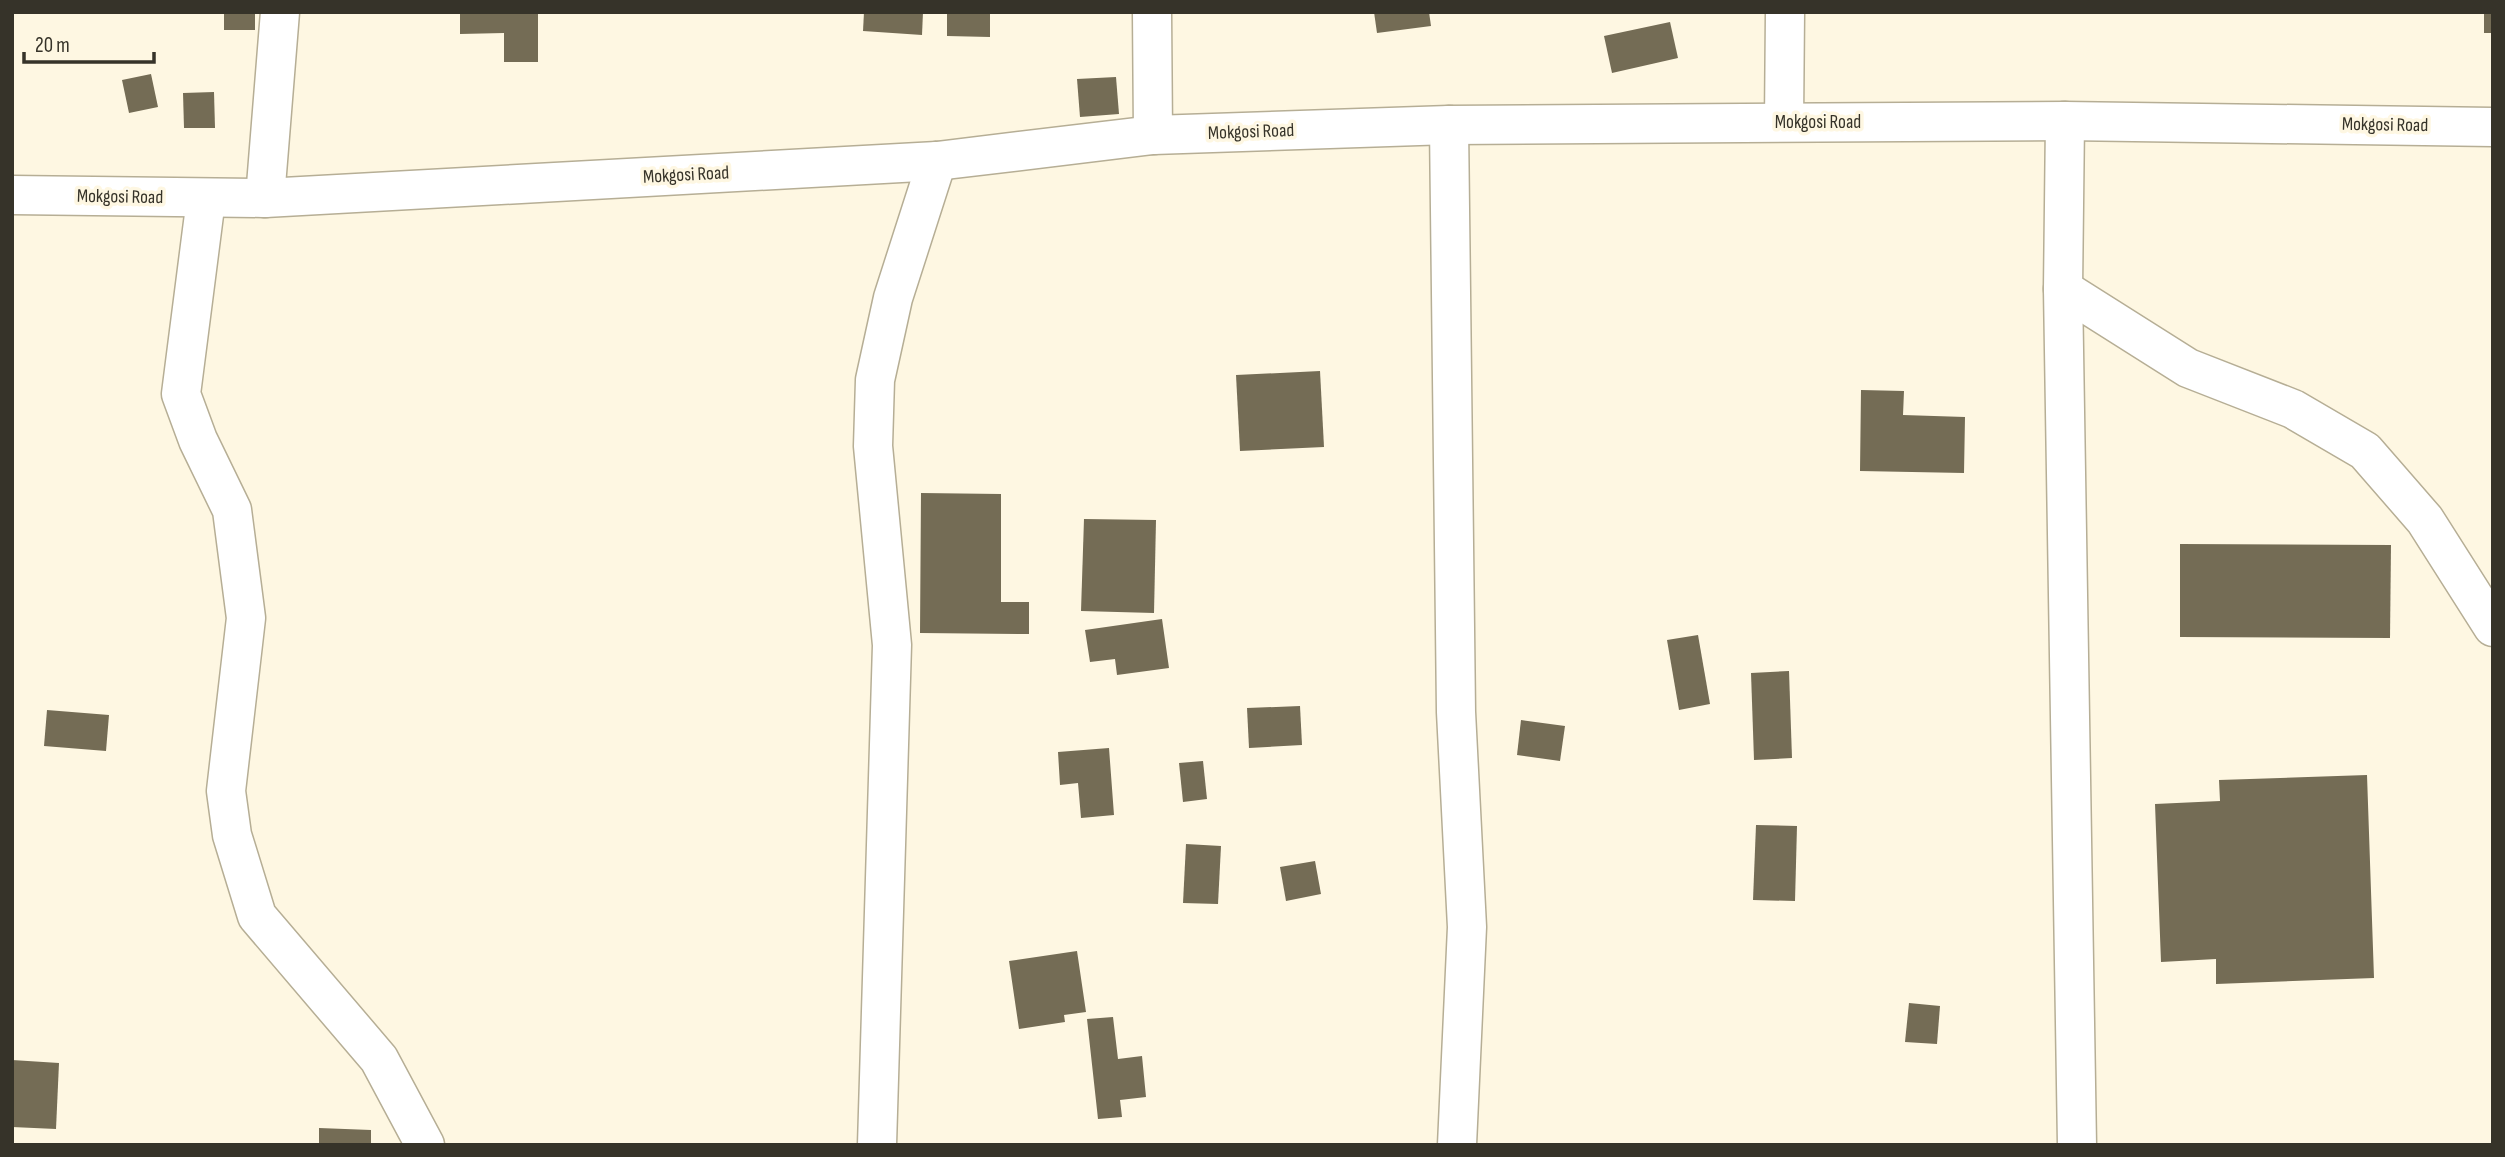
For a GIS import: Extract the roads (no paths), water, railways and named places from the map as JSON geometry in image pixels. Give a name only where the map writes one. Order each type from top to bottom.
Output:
[{"type":"street","points":[[265,198],[280,12]]},
{"type":"street","points":[[1152,12],[1153,135]]},
{"type":"street","points":[[1784,122],[1785,12]]},
{"type":"street","points":[[2065,121],[2063,289],[2077,1145]]},
{"type":"street","name":"Mokgosi Road","points":[[12,195],[265,198],[937,161],[1153,135],[1449,125],[2065,121],[2493,127]]},
{"type":"street","points":[[1449,125],[1456,712],[1467,928],[1457,1145]]},
{"type":"street","points":[[877,1145],[892,645],[873,446],[875,380],[893,298],[937,161]]},
{"type":"street","points":[[206,199],[181,394],[198,440],[232,510],[246,618],[226,791],[232,835],[257,916],[379,1059],[425,1145]]},
{"type":"street","points":[[2063,289],[2188,368],[2292,409],[2365,451],[2425,520],[2493,627]]}]
